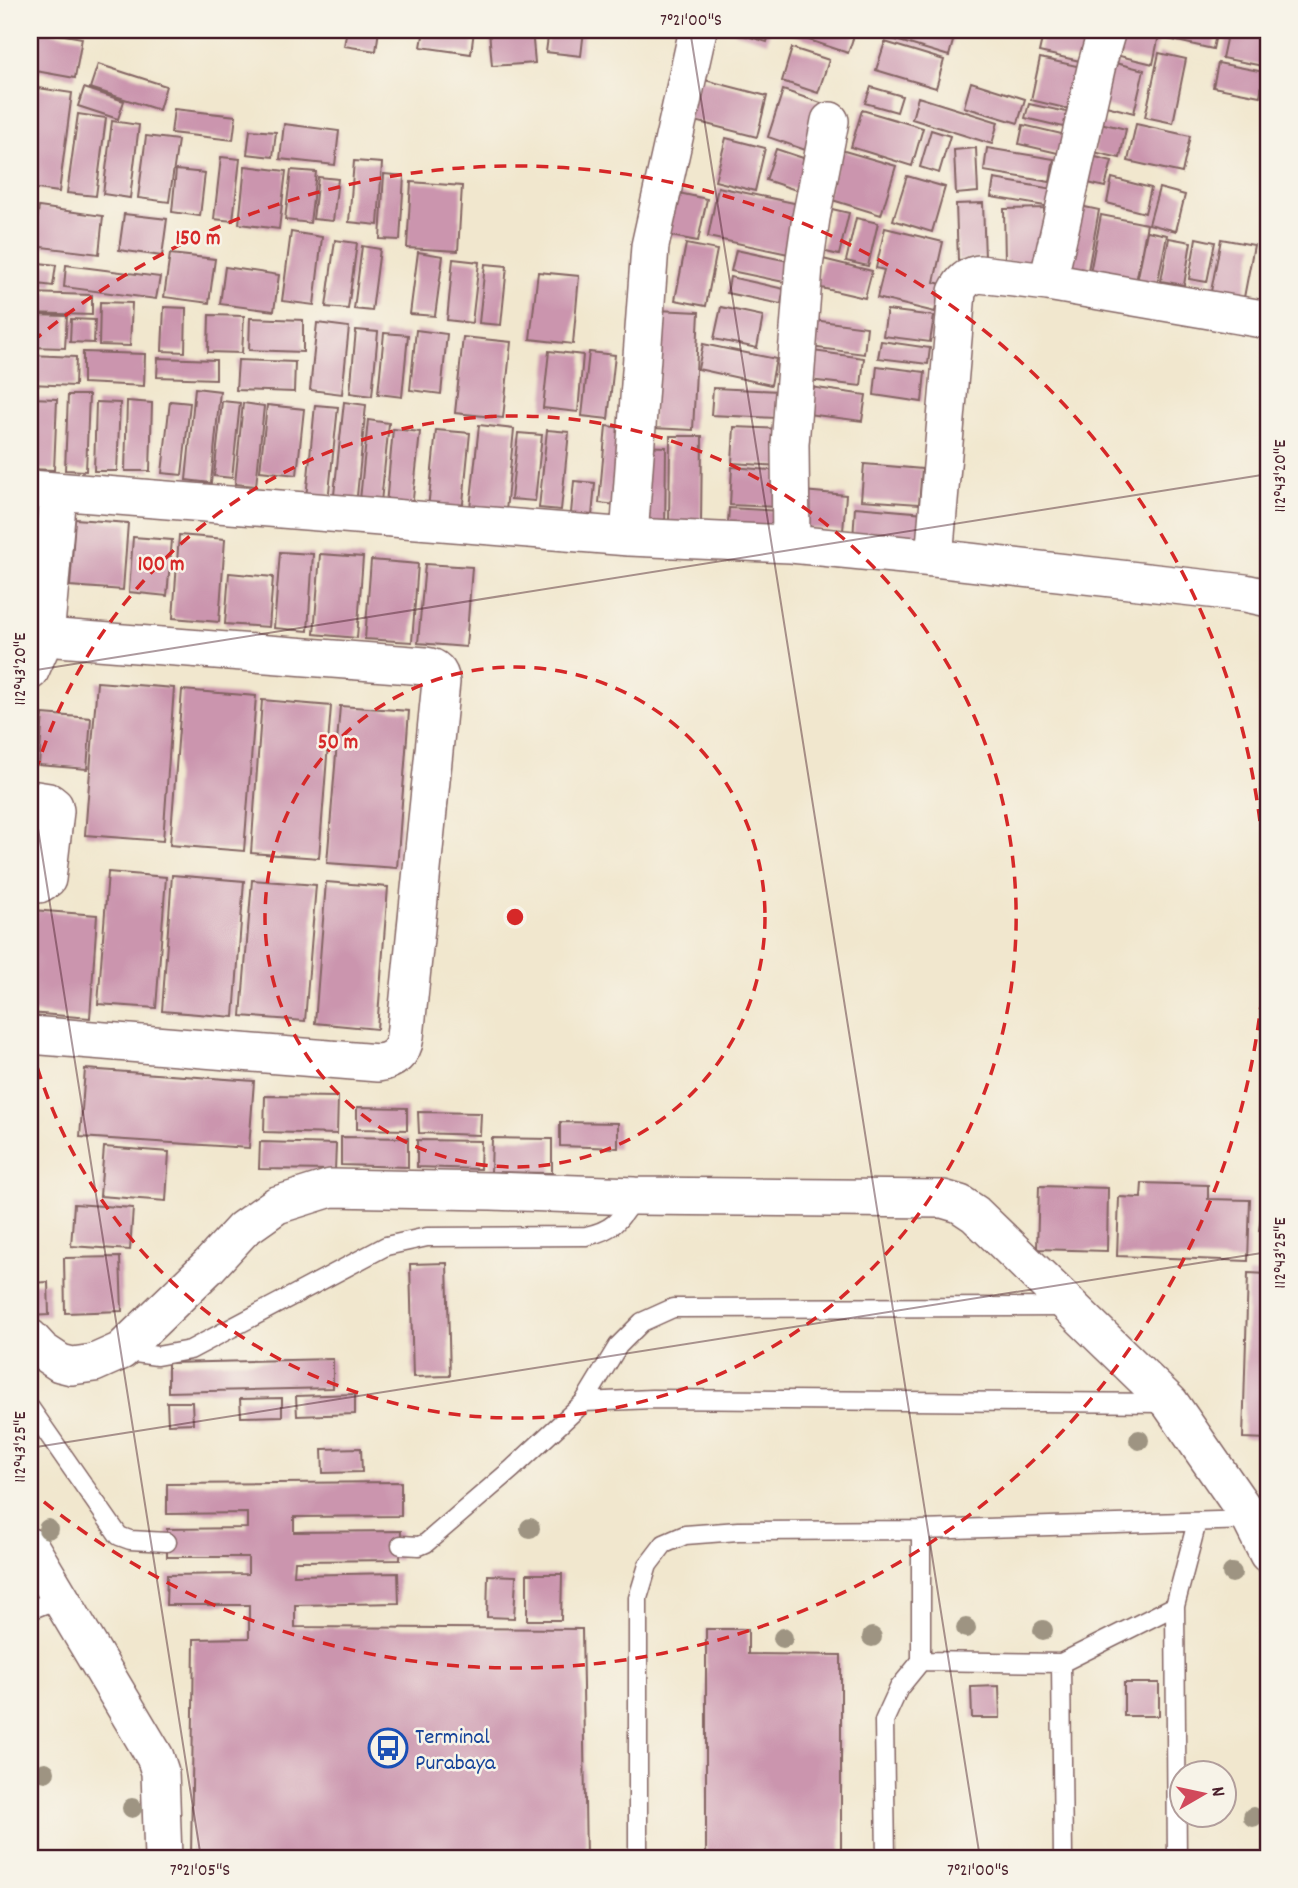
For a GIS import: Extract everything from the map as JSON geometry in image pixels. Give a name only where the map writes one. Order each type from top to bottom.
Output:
[{"type":"street","points":[[629,537],[650,246],[698,30]]},
{"type":"street","points":[[1048,282],[1107,30]]},
{"type":"street","points":[[790,544],[790,444],[804,266],[830,121]]},
{"type":"street","points":[[934,558],[957,292],[969,276],[979,274],[1048,282],[1268,320]]},
{"type":"street","points":[[30,671],[45,637],[43,497],[629,537],[790,544],[1245,593],[1268,598]]},
{"type":"street","points":[[30,1035],[378,1063],[388,1061],[398,1054],[404,1047],[441,682],[435,669],[425,666],[45,637]]},
{"type":"street","points":[[30,799],[49,802],[55,811],[47,879],[39,884],[30,882]]},
{"type":"street","points":[[30,1338],[42,1352],[60,1363],[72,1366],[94,1363],[121,1351],[209,1266],[243,1229],[277,1205],[331,1188],[635,1196],[943,1199],[975,1214],[1170,1403],[1251,1520],[1268,1554]]},
{"type":"street","points":[[30,1547],[45,1604],[88,1644],[160,1772],[163,1858]]},
{"type":"lane","points":[[121,1351],[157,1356],[190,1350],[386,1246],[412,1239],[441,1236],[586,1236],[601,1233],[617,1224],[635,1196]]},
{"type":"lane","points":[[401,1545],[419,1546],[426,1543],[512,1469],[584,1402],[618,1346],[642,1322],[673,1308],[1072,1307]]},
{"type":"lane","points":[[584,1402],[652,1399],[1170,1403]]},
{"type":"lane","points":[[30,1408],[120,1536],[130,1540],[167,1542]]},
{"type":"lane","points":[[638,1858],[638,1598],[648,1565],[664,1544],[684,1535],[738,1531],[921,1530],[1251,1520]]},
{"type":"lane","points":[[1178,1858],[1175,1606],[1197,1522]]},
{"type":"lane","points":[[886,1858],[884,1721],[899,1688],[921,1661],[921,1530]]},
{"type":"lane","points":[[921,1661],[1061,1663],[1175,1606]]},
{"type":"lane","points":[[1061,1663],[1063,1858]]},
{"type":"building","points":[[36,30],[82,38],[75,78],[30,70]]},
{"type":"building","points":[[347,30],[379,30],[376,51],[344,46]]},
{"type":"building","points":[[424,30],[474,30],[471,54],[421,47]]},
{"type":"building","points":[[489,30],[532,30],[535,63],[492,66]]},
{"type":"building","points":[[549,30],[584,30],[581,56],[546,52]]},
{"type":"building","points":[[727,30],[770,30],[767,42]]},
{"type":"building","points":[[792,30],[856,30],[848,53],[791,34]]},
{"type":"building","points":[[888,30],[956,30],[949,56],[886,37]]},
{"type":"building","points":[[1044,30],[1096,30],[1089,63],[1039,52]]},
{"type":"building","points":[[1112,30],[1160,30],[1153,64],[1107,53]]},
{"type":"building","points":[[1170,30],[1217,30],[1213,49],[1168,39]]},
{"type":"building","points":[[1228,30],[1268,37],[1268,67],[1222,58]]},
{"type":"building","points":[[885,42],[944,60],[936,88],[876,70]]},
{"type":"building","points":[[792,48],[829,60],[818,93],[782,81]]},
{"type":"building","points":[[1159,53],[1186,59],[1173,123],[1145,117]]},
{"type":"building","points":[[1040,58],[1095,70],[1086,113],[1031,100]]},
{"type":"building","points":[[1107,61],[1144,70],[1134,113],[1098,104]]},
{"type":"building","points":[[1218,63],[1264,72],[1260,96],[1213,87]]},
{"type":"building","points":[[98,64],[166,86],[159,110],[90,88]]},
{"type":"building","points":[[697,78],[767,96],[757,137],[687,119]]},
{"type":"building","points":[[971,82],[1025,99],[1018,123],[964,107]]},
{"type":"building","points":[[871,87],[902,96],[897,112],[865,103]]},
{"type":"building","points":[[38,88],[72,93],[59,192],[30,188],[30,150]]},
{"type":"building","points":[[84,88],[124,101],[118,119],[78,106]]},
{"type":"building","points":[[783,90],[830,106],[814,153],[768,137]]},
{"type":"building","points":[[918,97],[998,122],[992,144],[912,119]]},
{"type":"building","points":[[1029,104],[1076,114],[1072,129],[1025,118]]},
{"type":"building","points":[[174,109],[236,116],[233,140],[171,133]]},
{"type":"building","points":[[862,110],[923,128],[912,166],[851,147]]},
{"type":"building","points":[[78,114],[106,118],[96,196],[67,193]]},
{"type":"building","points":[[112,121],[139,125],[130,198],[103,194]]},
{"type":"building","points":[[1100,123],[1126,129],[1120,158],[1094,152]]},
{"type":"building","points":[[284,124],[339,131],[335,165],[280,159]]},
{"type":"building","points":[[1136,124],[1190,136],[1182,173],[1128,161]]},
{"type":"building","points":[[1023,125],[1066,135],[1062,154],[1019,144]]},
{"type":"building","points":[[250,130],[276,132],[273,157],[247,154]]},
{"type":"building","points":[[931,130],[950,136],[939,173],[920,167]]},
{"type":"building","points":[[146,136],[178,140],[169,202],[138,198]]},
{"type":"building","points":[[726,138],[765,148],[755,191],[715,181]]},
{"type":"building","points":[[976,148],[978,192],[956,194],[954,150]]},
{"type":"building","points":[[987,148],[1054,159],[1050,182],[984,171]]},
{"type":"building","points":[[776,149],[809,160],[799,191],[766,180]]},
{"type":"building","points":[[841,150],[896,166],[881,215],[826,198]]},
{"type":"building","points":[[1087,155],[1112,161],[1105,187],[1080,181]]},
{"type":"building","points":[[221,157],[240,159],[233,221],[214,219]]},
{"type":"building","points":[[354,161],[382,163],[378,225],[349,222]]},
{"type":"building","points":[[245,166],[286,171],[279,229],[239,224]]},
{"type":"building","points":[[176,170],[205,173],[200,216],[172,212]]},
{"type":"building","points":[[291,170],[316,172],[310,223],[285,220]]},
{"type":"building","points":[[384,174],[404,176],[400,240],[380,239]]},
{"type":"building","points":[[907,176],[945,187],[932,232],[893,220]]},
{"type":"building","points":[[318,177],[338,179],[333,221],[313,219]]},
{"type":"building","points":[[1112,178],[1151,188],[1145,213],[1107,203]]},
{"type":"building","points":[[994,179],[1053,189],[1051,207],[991,197]]},
{"type":"building","points":[[411,182],[462,186],[458,251],[407,248]]},
{"type":"building","points":[[718,187],[808,206],[798,256],[708,237]]},
{"type":"building","points":[[1159,188],[1185,195],[1176,231],[1149,224]]},
{"type":"building","points":[[674,192],[707,199],[698,241],[665,235]]},
{"type":"building","points":[[983,203],[985,258],[958,260],[956,204]]},
{"type":"building","points":[[1080,206],[1099,210],[1087,276],[1068,272]]},
{"type":"building","points":[[39,207],[103,216],[99,254],[33,246]]},
{"type":"building","points":[[1044,208],[1045,262],[1005,262],[1004,209]]},
{"type":"building","points":[[832,209],[849,213],[839,255],[822,251]]},
{"type":"building","points":[[124,214],[167,219],[162,256],[119,250]]},
{"type":"building","points":[[1101,215],[1147,224],[1136,282],[1090,273]]},
{"type":"building","points":[[856,218],[878,223],[868,266],[846,261]]},
{"type":"building","points":[[885,228],[943,242],[934,282],[941,284],[935,312],[877,298],[884,270],[876,268]]},
{"type":"building","points":[[1147,231],[1167,235],[1157,286],[1137,282]]},
{"type":"building","points":[[291,232],[322,237],[314,305],[282,301]]},
{"type":"building","points":[[1169,238],[1191,242],[1184,285],[1161,281]]},
{"type":"building","points":[[1196,238],[1215,242],[1207,282],[1189,279]]},
{"type":"building","points":[[1221,239],[1254,245],[1242,308],[1209,302]]},
{"type":"building","points":[[335,240],[357,243],[348,309],[326,307]]},
{"type":"building","points":[[686,244],[717,250],[706,306],[675,300]]},
{"type":"building","points":[[362,246],[380,249],[372,311],[354,309]]},
{"type":"building","points":[[736,250],[788,261],[784,282],[731,271]]},
{"type":"building","points":[[418,252],[443,256],[435,316],[410,314]]},
{"type":"building","points":[[170,254],[215,259],[209,303],[164,297]]},
{"type":"building","points":[[453,259],[479,262],[472,323],[447,320]]},
{"type":"building","points":[[823,259],[872,271],[865,298],[817,287]]},
{"type":"building","points":[[30,262],[56,265],[53,286],[30,283]]},
{"type":"building","points":[[485,264],[507,266],[501,325],[479,323]]},
{"type":"building","points":[[66,265],[160,277],[156,299],[64,287]]},
{"type":"building","points":[[225,267],[279,275],[274,311],[220,304]]},
{"type":"building","points":[[538,272],[579,276],[573,344],[530,339]]},
{"type":"building","points":[[730,277],[784,289],[781,304],[727,293]]},
{"type":"building","points":[[30,293],[92,295],[92,315],[30,313]]},
{"type":"building","points":[[100,302],[132,303],[130,346],[99,345]]},
{"type":"building","points":[[164,307],[186,308],[185,352],[162,351]]},
{"type":"building","points":[[721,307],[763,316],[757,348],[714,339]]},
{"type":"building","points":[[657,310],[699,312],[693,430],[652,428]]},
{"type":"building","points":[[887,310],[934,316],[930,342],[883,336]]},
{"type":"building","points":[[30,315],[67,316],[65,348],[30,347]]},
{"type":"building","points":[[209,315],[244,316],[242,353],[208,352]]},
{"type":"building","points":[[250,318],[303,320],[303,352],[249,350]]},
{"type":"building","points":[[71,319],[95,320],[94,343],[70,342]]},
{"type":"building","points":[[813,320],[867,327],[864,354],[810,347]]},
{"type":"building","points":[[317,323],[349,327],[342,394],[310,390]]},
{"type":"building","points":[[356,330],[378,332],[372,396],[350,393]]},
{"type":"building","points":[[416,330],[447,334],[441,394],[410,390]]},
{"type":"building","points":[[384,333],[408,335],[402,397],[378,394]]},
{"type":"building","points":[[463,337],[511,342],[503,418],[455,413]]},
{"type":"building","points":[[881,341],[930,348],[928,364],[878,358]]},
{"type":"building","points":[[703,344],[776,359],[771,385],[698,369]]},
{"type":"building","points":[[549,351],[583,355],[578,412],[543,408]]},
{"type":"building","points":[[813,351],[864,358],[861,386],[809,380]]},
{"type":"building","points":[[83,352],[145,354],[144,386],[83,383]]},
{"type":"building","points":[[589,352],[615,355],[608,419],[582,416]]},
{"type":"building","points":[[30,355],[76,357],[75,386],[30,384]]},
{"type":"building","points":[[158,358],[216,360],[216,379],[157,377]]},
{"type":"building","points":[[238,360],[295,362],[294,392],[236,390]]},
{"type":"building","points":[[877,366],[925,372],[922,402],[874,395]]},
{"type":"building","points":[[810,387],[866,395],[862,421],[807,414]]},
{"type":"building","points":[[195,388],[220,391],[211,483],[186,480]]},
{"type":"building","points":[[713,388],[779,391],[777,418],[711,415]]},
{"type":"building","points":[[68,395],[89,395],[86,471],[65,470]]},
{"type":"building","points":[[30,398],[57,399],[54,470],[30,469]]},
{"type":"building","points":[[127,401],[152,403],[150,471],[125,471]]},
{"type":"building","points":[[170,401],[190,403],[182,475],[162,473]]},
{"type":"building","points":[[222,401],[240,403],[232,478],[214,476]]},
{"type":"building","points":[[96,402],[120,403],[117,471],[94,471]]},
{"type":"building","points":[[344,402],[366,405],[356,506],[333,504]]},
{"type":"building","points":[[243,403],[264,406],[256,486],[235,484]]},
{"type":"building","points":[[267,405],[304,409],[297,475],[260,471]]},
{"type":"building","points":[[315,405],[338,407],[328,501],[306,498]]},
{"type":"building","points":[[368,420],[389,423],[381,502],[360,500]]},
{"type":"building","points":[[479,425],[514,429],[505,521],[469,518]]},
{"type":"building","points":[[606,426],[625,428],[617,505],[599,503]]},
{"type":"building","points":[[734,427],[782,429],[780,466],[732,463]]},
{"type":"building","points":[[393,429],[420,432],[412,508],[386,505]]},
{"type":"building","points":[[436,430],[470,433],[461,523],[427,519]]},
{"type":"building","points":[[547,430],[569,432],[561,510],[539,508]]},
{"type":"building","points":[[518,433],[542,435],[535,501],[511,499]]},
{"type":"building","points":[[670,436],[702,436],[701,525],[669,525]]},
{"type":"building","points":[[638,446],[666,447],[665,533],[637,533]]},
{"type":"building","points":[[864,464],[922,469],[919,504],[861,500]]},
{"type":"building","points":[[732,467],[783,471],[781,507],[730,505]]},
{"type":"building","points":[[574,481],[595,483],[591,527],[570,524]]},
{"type":"building","points":[[803,491],[846,495],[843,531],[800,527]]},
{"type":"building","points":[[855,507],[925,513],[922,545],[853,540]]},
{"type":"building","points":[[729,508],[780,511],[779,541],[727,538]]},
{"type":"building","points":[[75,519],[128,523],[123,590],[70,586]]},
{"type":"building","points":[[179,535],[225,539],[219,622],[173,618]]},
{"type":"building","points":[[133,537],[172,540],[167,596],[129,592]]},
{"type":"building","points":[[30,544],[35,544],[32,580],[30,580]]},
{"type":"building","points":[[280,552],[313,554],[308,631],[274,628]]},
{"type":"building","points":[[320,554],[363,557],[357,638],[314,634]]},
{"type":"building","points":[[371,560],[418,564],[412,642],[365,639]]},
{"type":"building","points":[[425,564],[472,567],[466,647],[418,643]]},
{"type":"building","points":[[229,573],[273,577],[269,627],[225,624]]},
{"type":"building","points":[[97,682],[174,688],[163,841],[85,835]]},
{"type":"building","points":[[182,690],[256,696],[244,851],[170,845]]},
{"type":"building","points":[[262,700],[331,706],[319,858],[251,853]]},
{"type":"building","points":[[340,706],[409,711],[397,868],[327,863]]},
{"type":"building","points":[[43,714],[91,718],[87,769],[39,765]]},
{"type":"building","points":[[108,872],[166,877],[156,1008],[98,1004]]},
{"type":"building","points":[[172,875],[244,881],[234,1017],[162,1011]]},
{"type":"building","points":[[252,880],[316,885],[305,1021],[241,1016]]},
{"type":"building","points":[[326,882],[388,887],[377,1029],[315,1023]]},
{"type":"building","points":[[32,910],[97,915],[90,1018],[30,1013]]},
{"type":"building","points":[[85,1069],[254,1081],[249,1148],[80,1137]]},
{"type":"building","points":[[265,1096],[338,1097],[337,1134],[264,1132]]},
{"type":"building","points":[[357,1107],[407,1108],[407,1130],[357,1129]]},
{"type":"building","points":[[418,1112],[481,1113],[480,1135],[419,1133]]},
{"type":"building","points":[[560,1122],[618,1123],[618,1148],[560,1146]]},
{"type":"building","points":[[341,1137],[408,1138],[408,1167],[341,1165]]},
{"type":"building","points":[[492,1138],[552,1139],[552,1173],[491,1172]]},
{"type":"building","points":[[417,1140],[481,1141],[480,1169],[417,1167]]},
{"type":"building","points":[[260,1142],[336,1144],[335,1170],[259,1169]]},
{"type":"building","points":[[104,1147],[169,1152],[166,1201],[100,1196]]},
{"type":"building","points":[[1142,1183],[1208,1185],[1208,1199],[1250,1200],[1248,1261],[1117,1256],[1119,1197],[1141,1198]]},
{"type":"building","points":[[1039,1186],[1108,1188],[1107,1251],[1037,1249]]},
{"type":"building","points":[[1265,1191],[1268,1192],[1268,1233],[1259,1231]]},
{"type":"building","points":[[74,1204],[133,1208],[130,1250],[71,1246]]},
{"type":"building","points":[[120,1257],[122,1311],[65,1313],[64,1258]]},
{"type":"building","points":[[447,1263],[450,1376],[413,1377],[410,1264]]},
{"type":"building","points":[[1248,1273],[1268,1274],[1268,1439],[1243,1438]]},
{"type":"building","points":[[48,1282],[49,1315],[30,1316],[30,1283]]},
{"type":"building","points":[[333,1359],[333,1388],[168,1392],[168,1363]]},
{"type":"building","points":[[355,1394],[355,1414],[297,1416],[296,1396]]},
{"type":"building","points":[[282,1398],[282,1416],[241,1417],[240,1399]]},
{"type":"building","points":[[167,1402],[192,1402],[193,1423],[168,1424]]},
{"type":"building","points":[[361,1448],[362,1472],[323,1473],[322,1449]]},
{"type":"building","name":"Terminal Purabaya","points":[[401,1482],[401,1516],[294,1517],[294,1532],[401,1531],[400,1560],[295,1561],[294,1575],[398,1573],[399,1603],[295,1605],[295,1627],[582,1629],[586,1858],[191,1858],[194,1639],[249,1638],[249,1605],[166,1605],[167,1575],[248,1574],[248,1557],[167,1557],[167,1529],[247,1528],[247,1513],[167,1514],[167,1484]]},
{"type":"building","points":[[527,1574],[562,1574],[561,1620],[527,1620]]},
{"type":"building","points":[[488,1575],[516,1576],[514,1618],[487,1617]]},
{"type":"building","points":[[706,1629],[748,1629],[748,1654],[841,1655],[841,1858],[706,1858]]},
{"type":"building","points":[[1124,1683],[1159,1683],[1159,1716],[1124,1716]]},
{"type":"building","points":[[999,1686],[1000,1718],[972,1718],[971,1687]]},
{"type":"place","name":"Terminal Purabaya","points":[[388,1748]]}]
